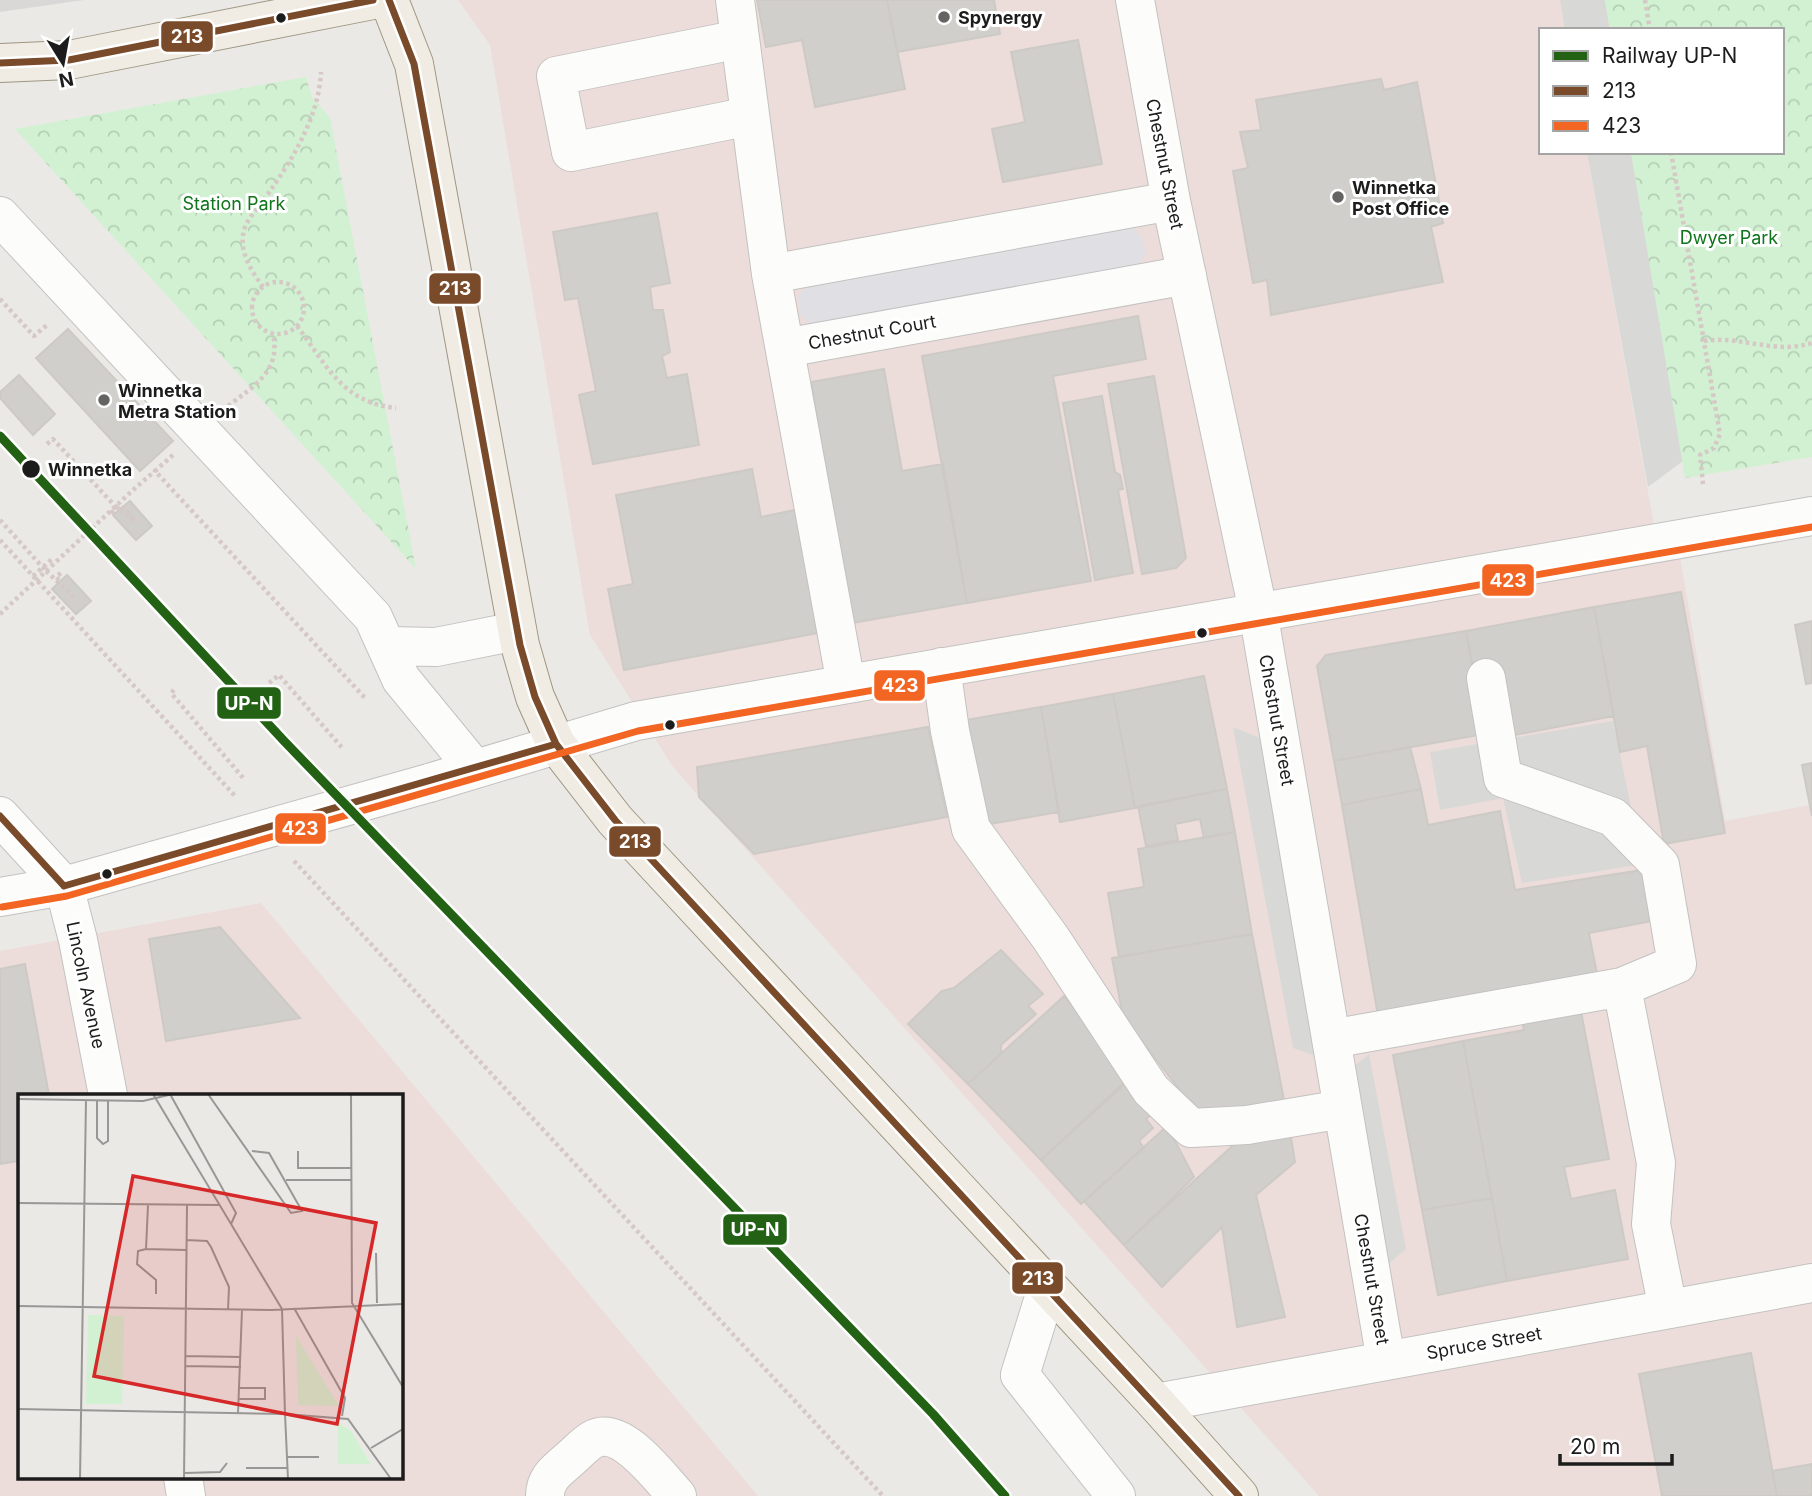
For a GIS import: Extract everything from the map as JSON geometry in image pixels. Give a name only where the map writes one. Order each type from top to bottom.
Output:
[{"type":"main road","points":[[0,63],[69,60],[373,0]]},
{"type":"main road","points":[[389,0],[414,64],[517,631],[535,697],[556,744],[624,830],[1047,1289],[1156,1403],[1239,1496]]},
{"type":"street","name":"Chestnut Court","points":[[735,0],[771,274],[785,348],[1187,275]]},
{"type":"street","name":"Chestnut Street","points":[[1135,0],[1171,201],[1258,611],[1385,1361]]},
{"type":"street","points":[[740,40],[556,76],[571,152],[750,116]]},
{"type":"street","points":[[771,274],[1171,201]]},
{"type":"street","points":[[0,216],[186,441],[373,617],[389,646],[401,679],[474,768]]},
{"type":"street","points":[[785,348],[846,684]]},
{"type":"street","points":[[0,897],[64,886],[429,783],[636,721],[1812,516]]},
{"type":"street","points":[[389,646],[436,647],[517,631]]},
{"type":"street","points":[[942,667],[950,731],[971,829],[1050,937],[1151,1090],[1191,1128],[1247,1125],[1343,1109]]},
{"type":"street","points":[[1331,1039],[1622,987],[1677,964],[1660,865],[1613,817],[1503,778],[1486,678]]},
{"type":"street","name":"Lincoln Avenue","points":[[0,816],[64,886],[78,940],[108,1094]]},
{"type":"street","points":[[1622,987],[1656,1163],[1650,1224],[1668,1309]]},
{"type":"street","name":"Spruce Street","points":[[1156,1403],[1812,1283]]},
{"type":"street","points":[[1047,1289],[1020,1375],[1116,1496]]},
{"type":"street","points":[[545,1496],[549,1478],[593,1439],[605,1437],[618,1439],[629,1446],[677,1496]]},
{"type":"street","points":[[183,1478],[186,1496]]},
{"type":"path","points":[[1645,0],[1650,28]]},
{"type":"path","points":[[263,287],[245,261],[245,228],[300,142],[320,92],[321,72]]},
{"type":"path","points":[[1671,154],[1720,434],[1714,448],[1700,455],[1703,484]]},
{"type":"path","points":[[279,282],[295,288],[304,302],[302,319],[297,326],[290,332],[273,334],[258,325],[252,310],[253,301],[263,287],[279,282]]},
{"type":"path","points":[[0,299],[34,336],[55,317]]},
{"type":"path","points":[[297,326],[329,373],[348,391],[375,406],[396,408]]},
{"type":"path","points":[[0,614],[186,441],[271,368],[277,353],[273,334]]},
{"type":"path","points":[[1704,341],[1733,339],[1754,346],[1782,348],[1812,343]]},
{"type":"path","points":[[47,444],[53,439],[115,506],[136,522],[120,505],[111,513]]},
{"type":"path","points":[[155,471],[367,701]]},
{"type":"path","points":[[0,520],[46,571],[74,597],[56,577],[63,571]]},
{"type":"path","points":[[0,540],[242,803]]},
{"type":"path","points":[[33,576],[52,559]]},
{"type":"path","points":[[269,683],[279,675],[344,750]]},
{"type":"path","points":[[174,690],[171,694],[244,779]]},
{"type":"path","points":[[289,855],[883,1496]]},
{"type":"shaded area","points":[[0,0],[84,0],[0,12]]},
{"type":"shaded area","points":[[458,0],[1560,0],[1565,28],[1539,28],[1539,154],[1587,154],[1657,542],[1677,539],[1725,821],[1810,805],[1812,1496],[1319,1496],[673,767],[590,635],[490,45]]},
{"type":"shaded area","points":[[1560,0],[1605,0],[1610,28],[1565,28]]},
{"type":"shaded area","points":[[1587,154],[1631,154],[1683,461],[1648,487]]},
{"type":"shaded area","points":[[1118,225],[1134,228],[1143,239],[1146,253],[1138,267],[824,326],[809,324],[800,314],[798,298],[806,285]]},
{"type":"shaded area","points":[[1613,721],[1643,864],[1522,883],[1503,798],[1440,810],[1430,752]]},
{"type":"shaded area","points":[[1233,727],[1262,739],[1325,1059],[1293,1048]]},
{"type":"shaded area","points":[[261,903],[758,1496],[0,1496],[0,951]]},
{"type":"shaded area","points":[[1369,1054],[1406,1249],[1378,1273],[1339,1079]]},
{"type":"green space","name":"Dwyer Park","points":[[1605,0],[1812,0],[1812,457],[1685,478],[1631,154],[1784,154],[1784,28],[1610,28]]},
{"type":"green space","name":"Station Park","points":[[306,77],[312,97],[330,118],[416,569],[15,129]]},
{"type":"building","points":[[757,0],[887,0],[905,89],[815,107],[802,40],[766,47]]},
{"type":"building","name":"Spynergy","points":[[887,0],[994,0],[1000,34],[897,52]]},
{"type":"building","points":[[1078,40],[1102,164],[1003,182],[992,129],[1025,122],[1011,52]]},
{"type":"building","name":"Winnetka Post Office","points":[[1381,79],[1384,90],[1417,82],[1443,223],[1431,227],[1443,282],[1271,315],[1267,280],[1253,283],[1233,171],[1248,168],[1240,132],[1261,130],[1256,100]]},
{"type":"building","points":[[657,213],[670,283],[650,287],[653,310],[663,310],[670,352],[662,356],[667,378],[687,374],[699,445],[593,464],[579,395],[596,391],[578,298],[565,300],[553,232]]},
{"type":"building","points":[[1138,316],[1146,359],[1053,376],[1091,581],[967,603],[922,356]]},
{"type":"building","name":"Winnetka Metra Station","points":[[68,329],[173,441],[140,471],[36,358]]},
{"type":"building","points":[[884,369],[902,471],[943,464],[967,603],[852,623],[811,382]]},
{"type":"building","points":[[19,375],[55,414],[33,435],[0,398],[0,392]]},
{"type":"building","points":[[1154,376],[1186,558],[1176,568],[1142,574],[1108,384]]},
{"type":"building","points":[[1102,396],[1115,472],[1120,475],[1123,489],[1118,490],[1133,573],[1095,580],[1063,403]]},
{"type":"building","points":[[752,469],[761,517],[799,509],[823,632],[624,670],[608,589],[633,584],[616,495]]},
{"type":"building","points":[[130,501],[152,526],[136,540],[113,515]]},
{"type":"building","points":[[67,575],[91,601],[76,614],[52,589]]},
{"type":"building","points":[[1681,592],[1725,833],[1664,844],[1647,746],[1620,752],[1594,607]]},
{"type":"building","points":[[1594,607],[1614,716],[1504,737],[1490,660],[1472,663],[1466,631]]},
{"type":"building","points":[[1812,621],[1812,683],[1806,684],[1795,625]]},
{"type":"building","points":[[1466,631],[1484,734],[1334,761],[1317,666],[1326,655]]},
{"type":"building","points":[[1204,676],[1227,789],[1135,808],[1113,694]]},
{"type":"building","points":[[1113,694],[1135,808],[1060,822],[1041,707]]},
{"type":"building","points":[[1041,707],[1059,812],[990,824],[974,803],[960,721]]},
{"type":"building","points":[[928,727],[947,817],[754,854],[699,797],[697,767]]},
{"type":"building","points":[[1410,747],[1421,789],[1342,805],[1334,761]]},
{"type":"building","points":[[1812,763],[1812,816],[1802,765]]},
{"type":"building","points":[[1227,789],[1235,832],[1204,838],[1200,819],[1175,824],[1178,840],[1146,846],[1138,806]]},
{"type":"building","points":[[1421,789],[1428,825],[1500,811],[1515,890],[1642,870],[1652,921],[1589,933],[1598,979],[1379,1022],[1342,805]]},
{"type":"building","points":[[1235,832],[1252,934],[1119,957],[1108,893],[1144,887],[1138,849]]},
{"type":"building","points":[[220,927],[300,1018],[166,1041],[149,939]]},
{"type":"building","points":[[1252,934],[1284,1100],[1200,1116],[1123,1017],[1112,958]]},
{"type":"building","points":[[1001,950],[1043,994],[1028,1006],[1036,1014],[1001,1045],[1001,1054],[968,1084],[908,1024],[942,991],[954,988]]},
{"type":"building","points":[[25,964],[49,1094],[18,1094],[18,1161],[0,1164],[0,969]]},
{"type":"building","points":[[1064,996],[1133,1074],[1041,1160],[968,1084]]},
{"type":"building","points":[[1580,1006],[1609,1159],[1564,1167],[1571,1199],[1615,1190],[1628,1259],[1507,1281],[1463,1041],[1524,1030],[1521,1017]]},
{"type":"building","points":[[1463,1041],[1492,1198],[1422,1210],[1393,1055]]},
{"type":"building","points":[[1126,1083],[1153,1113],[1146,1119],[1153,1128],[1139,1141],[1144,1148],[1081,1204],[1041,1160]]},
{"type":"building","points":[[1167,1126],[1194,1177],[1124,1245],[1084,1201]]},
{"type":"building","points":[[1290,1131],[1295,1162],[1256,1195],[1285,1317],[1237,1327],[1222,1227],[1162,1287],[1124,1245],[1240,1139]]},
{"type":"building","points":[[1492,1198],[1507,1281],[1438,1295],[1422,1210]]},
{"type":"building","points":[[1751,1353],[1777,1496],[1662,1496],[1639,1374]]},
{"type":"building","points":[[1812,1464],[1812,1496],[1777,1496],[1772,1471]]},
{"type":"rail line","name":"UP-N","points":[[0,436],[285,742],[933,1414],[1005,1496]]},
{"type":"transit line","name":"213","points":[[0,63],[69,60],[373,0]]},
{"type":"transit line","name":"213","points":[[389,0],[414,64],[520,645],[535,697],[556,744],[615,820],[1239,1496]]},
{"type":"transit line","name":"423","points":[[2,907],[67,896],[638,731],[1812,527]]},
{"type":"transit line","name":"213","points":[[64,886],[556,744]]},
{"type":"transit line","name":"213","points":[[0,816],[64,886]]},
{"type":"place","name":"Spynergy","points":[[944,17]]},
{"type":"place","name":"Winnetka Post Office","points":[[1338,197]]},
{"type":"place","name":"Winnetka Metra Station","points":[[104,400]]},
{"type":"place","name":"Winnetka","points":[[31,469]]}]
